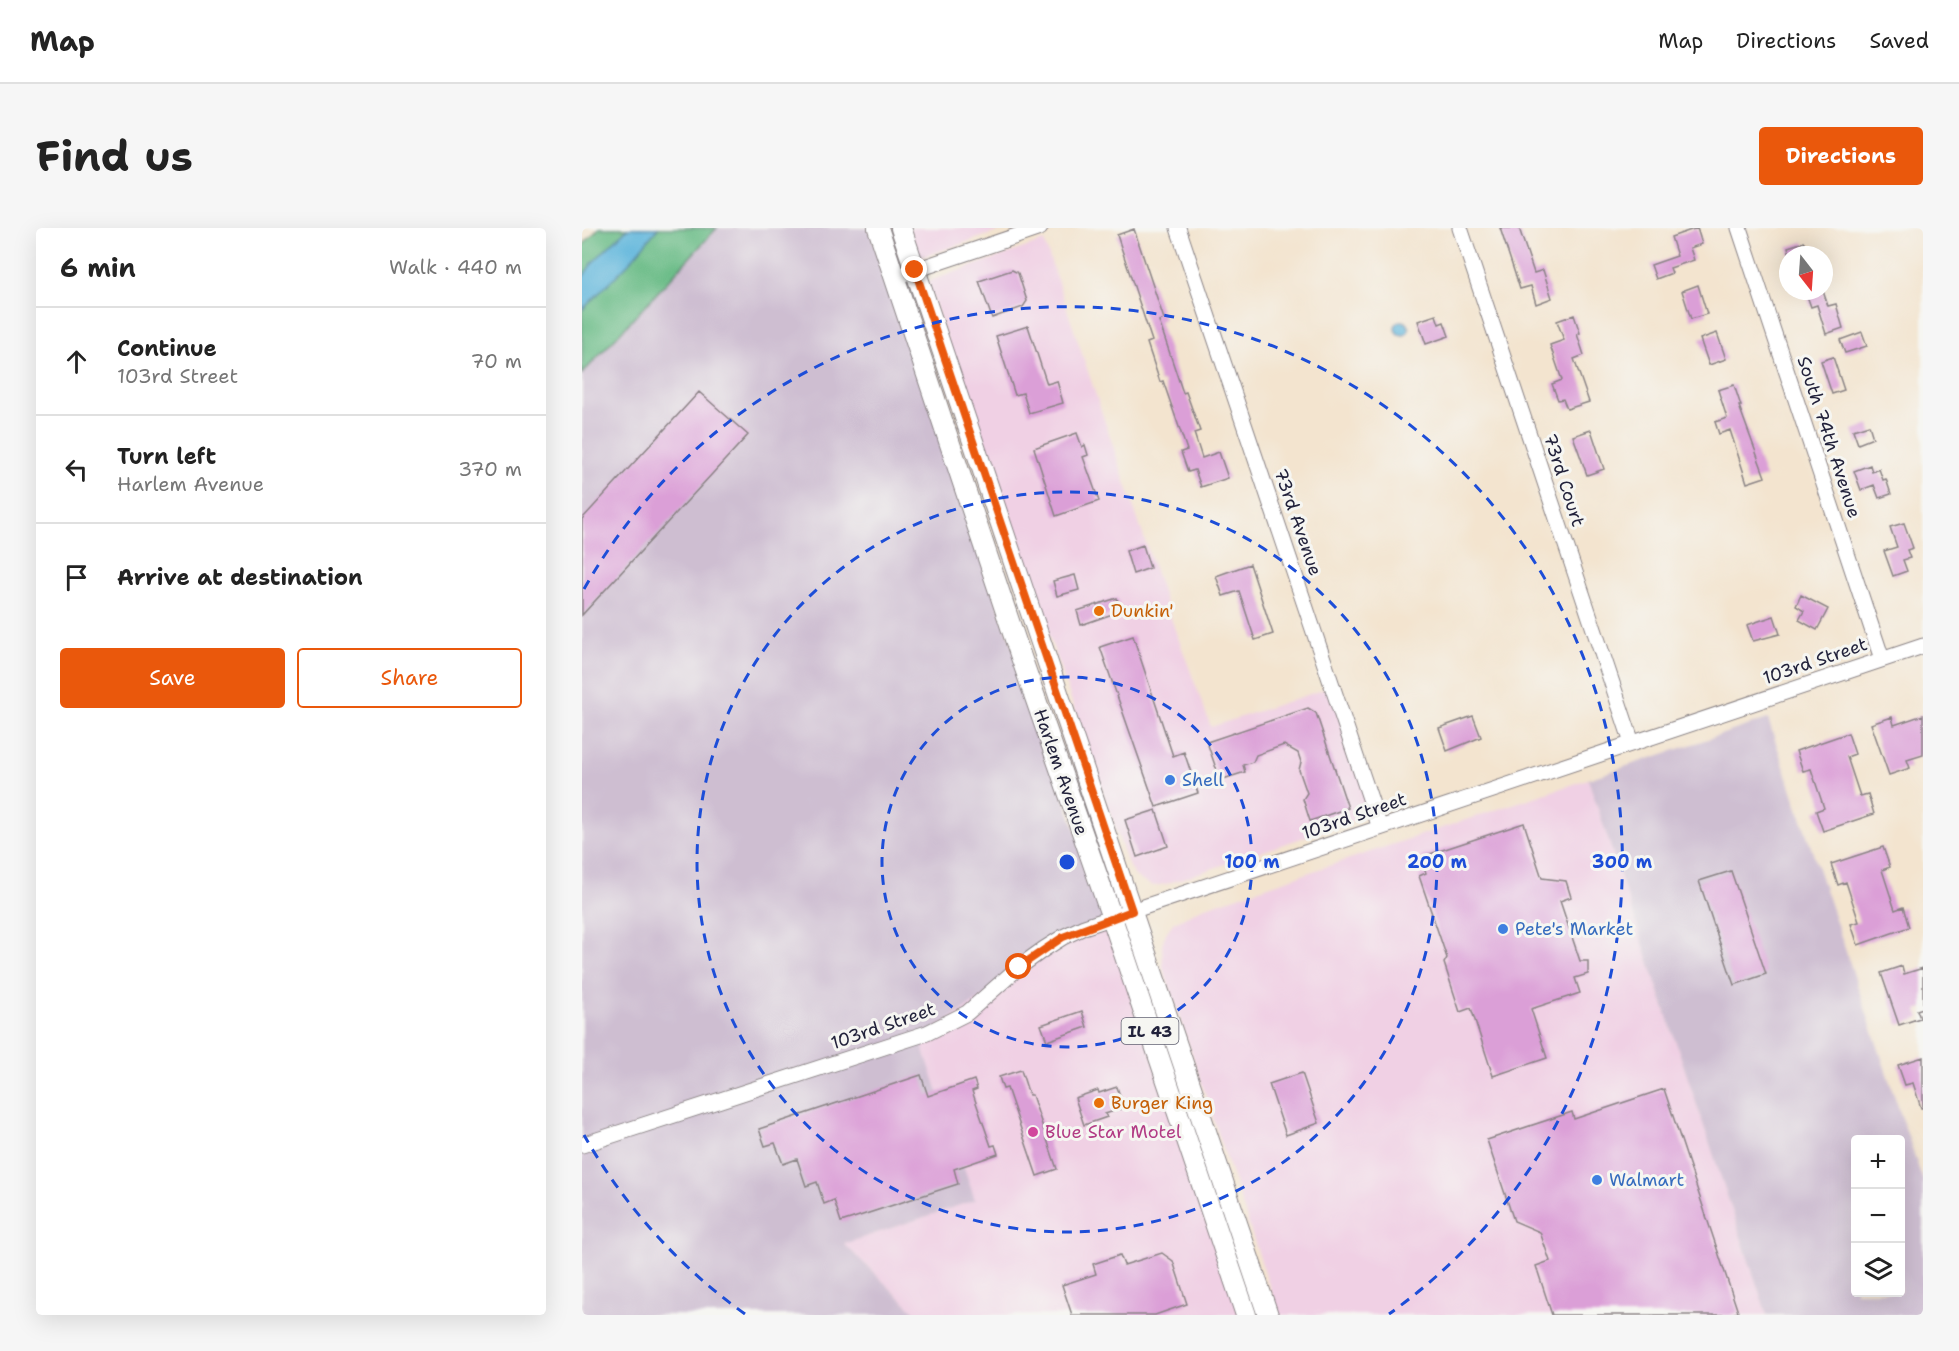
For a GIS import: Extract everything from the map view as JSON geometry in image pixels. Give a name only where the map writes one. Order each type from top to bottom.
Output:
[{"type":"main road","name":"Harlem Avenue","points":[[878,228],[1023,664],[1112,918],[1246,1315]]},
{"type":"main road","name":"Harlem Avenue","points":[[901,228],[1268,1315]]},
{"type":"street","points":[[895,277],[1040,228]]},
{"type":"street","name":"73rd Avenue","points":[[1178,228],[1380,828]]},
{"type":"street","name":"73rd Court","points":[[1460,228],[1632,743]]},
{"type":"street","name":"South 74th Avenue","points":[[1739,228],[1882,659]]},
{"type":"street","name":"103rd Street","points":[[582,1145],[927,1033],[967,1012],[1019,967],[1063,937],[1112,918],[1923,646]]},
{"type":"shaded area","points":[[717,228],[869,228],[1107,922],[1080,931],[920,1039],[975,1200],[844,1244],[918,1315],[582,1315],[582,374]]},
{"type":"shaded area","points":[[909,228],[1009,228],[919,258]]},
{"type":"shaded area","points":[[1044,241],[1172,621],[1211,727],[1331,687],[1373,814],[1166,884],[1153,886],[1142,881],[1129,867],[927,282]]},
{"type":"shaded area","points":[[1768,719],[1923,1181],[1923,1315],[1767,1315],[1588,779]]},
{"type":"shaded area","points":[[1588,779],[1767,1315],[1279,1315],[1163,968],[1162,944],[1166,933],[1173,923],[1200,909]]},
{"type":"shaded area","points":[[1107,922],[1240,1315],[918,1315],[844,1244],[974,1200],[919,1039],[1044,950]]},
{"type":"green space","points":[[599,228],[628,228],[582,278],[582,246]]},
{"type":"green space","points":[[658,228],[717,228],[582,374],[582,310]]},
{"type":"water","points":[[628,228],[658,228],[629,263],[582,310],[582,278],[593,262]]},
{"type":"water","points":[[1402,321],[1407,323],[1409,328],[1407,333],[1402,335],[1397,333],[1395,328],[1397,323]]},
{"type":"building","points":[[1500,228],[1519,228],[1534,273],[1543,270],[1552,298],[1536,304],[1531,286],[1520,289]]},
{"type":"building","points":[[1697,228],[1702,244],[1690,248],[1694,260],[1670,268],[1672,273],[1656,279],[1651,265],[1677,256],[1671,237]]},
{"type":"building","points":[[1134,229],[1164,319],[1159,321],[1183,393],[1186,392],[1200,431],[1194,433],[1202,458],[1219,452],[1228,478],[1201,487],[1195,470],[1188,472],[1181,452],[1187,450],[1147,343],[1152,341],[1117,235]]},
{"type":"building","points":[[1804,242],[1805,246],[1791,246]]},
{"type":"building","points":[[1012,270],[1018,273],[1027,301],[1023,307],[992,318],[979,281]]},
{"type":"building","points":[[1698,285],[1707,314],[1691,319],[1682,291]]},
{"type":"building","points":[[1808,300],[1826,300],[1828,306],[1836,304],[1843,328],[1826,334],[1817,305],[1811,307]]},
{"type":"building","points":[[1436,315],[1439,324],[1444,322],[1449,336],[1426,344],[1418,321]]},
{"type":"building","points":[[1574,315],[1584,355],[1574,359],[1589,402],[1567,409],[1563,399],[1558,400],[1552,384],[1562,380],[1550,345],[1564,340],[1557,321]]},
{"type":"building","points":[[1028,326],[1047,384],[1057,381],[1063,403],[1029,413],[1023,393],[1015,395],[996,336]]},
{"type":"building","points":[[1862,332],[1867,346],[1845,353],[1840,340]]},
{"type":"building","points":[[1717,333],[1726,359],[1709,365],[1700,339]]},
{"type":"building","points":[[1833,357],[1844,390],[1832,394],[1821,361]]},
{"type":"building","points":[[1734,385],[1741,406],[1739,406],[1765,477],[1747,483],[1730,430],[1719,434],[1715,422],[1727,418],[1718,390]]},
{"type":"building","points":[[699,392],[748,435],[582,615],[582,519]]},
{"type":"building","points":[[1869,425],[1873,438],[1858,444],[1853,430]]},
{"type":"building","points":[[1591,430],[1604,469],[1587,475],[1573,436]]},
{"type":"building","points":[[1077,433],[1082,447],[1085,445],[1088,455],[1083,457],[1099,501],[1056,516],[1034,448]]},
{"type":"building","points":[[1870,465],[1872,472],[1879,469],[1883,480],[1886,479],[1891,494],[1879,498],[1874,485],[1861,490],[1854,471]]},
{"type":"building","points":[[1904,523],[1913,548],[1907,550],[1910,558],[1903,560],[1907,571],[1893,576],[1884,551],[1897,547],[1890,527]]},
{"type":"building","points":[[1143,545],[1150,568],[1133,574],[1126,551]]},
{"type":"building","points":[[1250,564],[1273,634],[1255,640],[1239,591],[1223,596],[1216,576]]},
{"type":"building","points":[[1075,575],[1079,590],[1057,596],[1053,581]]},
{"type":"building","points":[[1801,595],[1828,609],[1817,630],[1799,620],[1804,611],[1796,606]]},
{"type":"building","name":"Dunkin'","points":[[1117,598],[1121,611],[1081,625],[1077,611]]},
{"type":"building","points":[[1774,616],[1780,634],[1753,641],[1747,625]]},
{"type":"building","points":[[1133,636],[1173,756],[1184,752],[1198,793],[1156,807],[1100,647]]},
{"type":"building","points":[[1308,708],[1316,713],[1348,808],[1310,821],[1303,799],[1307,793],[1299,770],[1301,762],[1298,753],[1284,745],[1256,755],[1253,762],[1243,765],[1245,772],[1220,780],[1207,742]]},
{"type":"building","points":[[1923,715],[1923,755],[1907,760],[1910,768],[1889,775],[1871,724],[1892,717],[1894,725]]},
{"type":"building","points":[[1473,716],[1481,737],[1447,751],[1439,728]]},
{"type":"building","points":[[1848,733],[1855,754],[1847,757],[1860,796],[1868,794],[1874,814],[1823,831],[1816,811],[1824,808],[1811,769],[1803,771],[1796,751]]},
{"type":"building","name":"Shell","points":[[1156,810],[1168,846],[1137,857],[1125,820]]},
{"type":"building","name":"Pete's Market","points":[[1524,823],[1542,878],[1566,881],[1571,897],[1560,901],[1580,961],[1588,961],[1588,974],[1575,978],[1580,993],[1531,1009],[1547,1058],[1493,1076],[1471,1008],[1460,1012],[1444,963],[1447,958],[1419,876],[1426,873],[1421,857]]},
{"type":"building","points":[[1883,847],[1890,867],[1882,870],[1895,910],[1903,907],[1909,927],[1858,945],[1851,924],[1859,922],[1846,882],[1838,885],[1831,864]]},
{"type":"building","points":[[1731,871],[1766,974],[1734,985],[1699,881]]},
{"type":"building","points":[[1902,966],[1904,974],[1923,968],[1923,1008],[1917,1010],[1920,1018],[1899,1025],[1881,973]]},
{"type":"building","points":[[1082,1011],[1087,1027],[1047,1041],[1041,1025]]},
{"type":"building","points":[[1923,1057],[1923,1108],[1921,1108],[1913,1083],[1905,1085],[1898,1065]]},
{"type":"building","name":"Blue Star Motel","points":[[1021,1070],[1057,1169],[1037,1176],[1007,1088],[1003,1089],[999,1077]]},
{"type":"building","points":[[1302,1073],[1319,1123],[1286,1135],[1269,1084]]},
{"type":"building","points":[[921,1075],[928,1096],[974,1080],[977,1089],[972,1091],[991,1146],[995,1145],[998,1154],[954,1169],[958,1184],[841,1222],[834,1200],[824,1204],[817,1182],[806,1186],[797,1159],[783,1164],[775,1143],[765,1146],[759,1129]]},
{"type":"building","name":"Burger King","points":[[1117,1087],[1124,1108],[1105,1114],[1107,1117],[1084,1125],[1075,1098],[1098,1090],[1099,1093]]},
{"type":"building","name":"Walmart","points":[[1664,1089],[1738,1312],[1730,1315],[1552,1315],[1536,1266],[1550,1261],[1540,1232],[1514,1221],[1487,1140],[1572,1112],[1574,1119]]},
{"type":"building","points":[[1162,1253],[1173,1261],[1187,1304],[1155,1315],[1072,1315],[1062,1285],[1096,1274],[1093,1264],[1120,1255],[1124,1265]]},
{"type":"place","name":"Dunkin'","points":[[1099,611]]},
{"type":"place","name":"Shell","points":[[1170,780]]},
{"type":"place","name":"Pete's Market","points":[[1503,929]]},
{"type":"place","name":"Burger King","points":[[1099,1103]]},
{"type":"place","name":"Blue Star Motel","points":[[1033,1132]]},
{"type":"place","name":"Walmart","points":[[1597,1180]]},
{"type":"route","points":[[915,270],[1132,911],[1084,927],[1063,937],[1019,967]]}]
